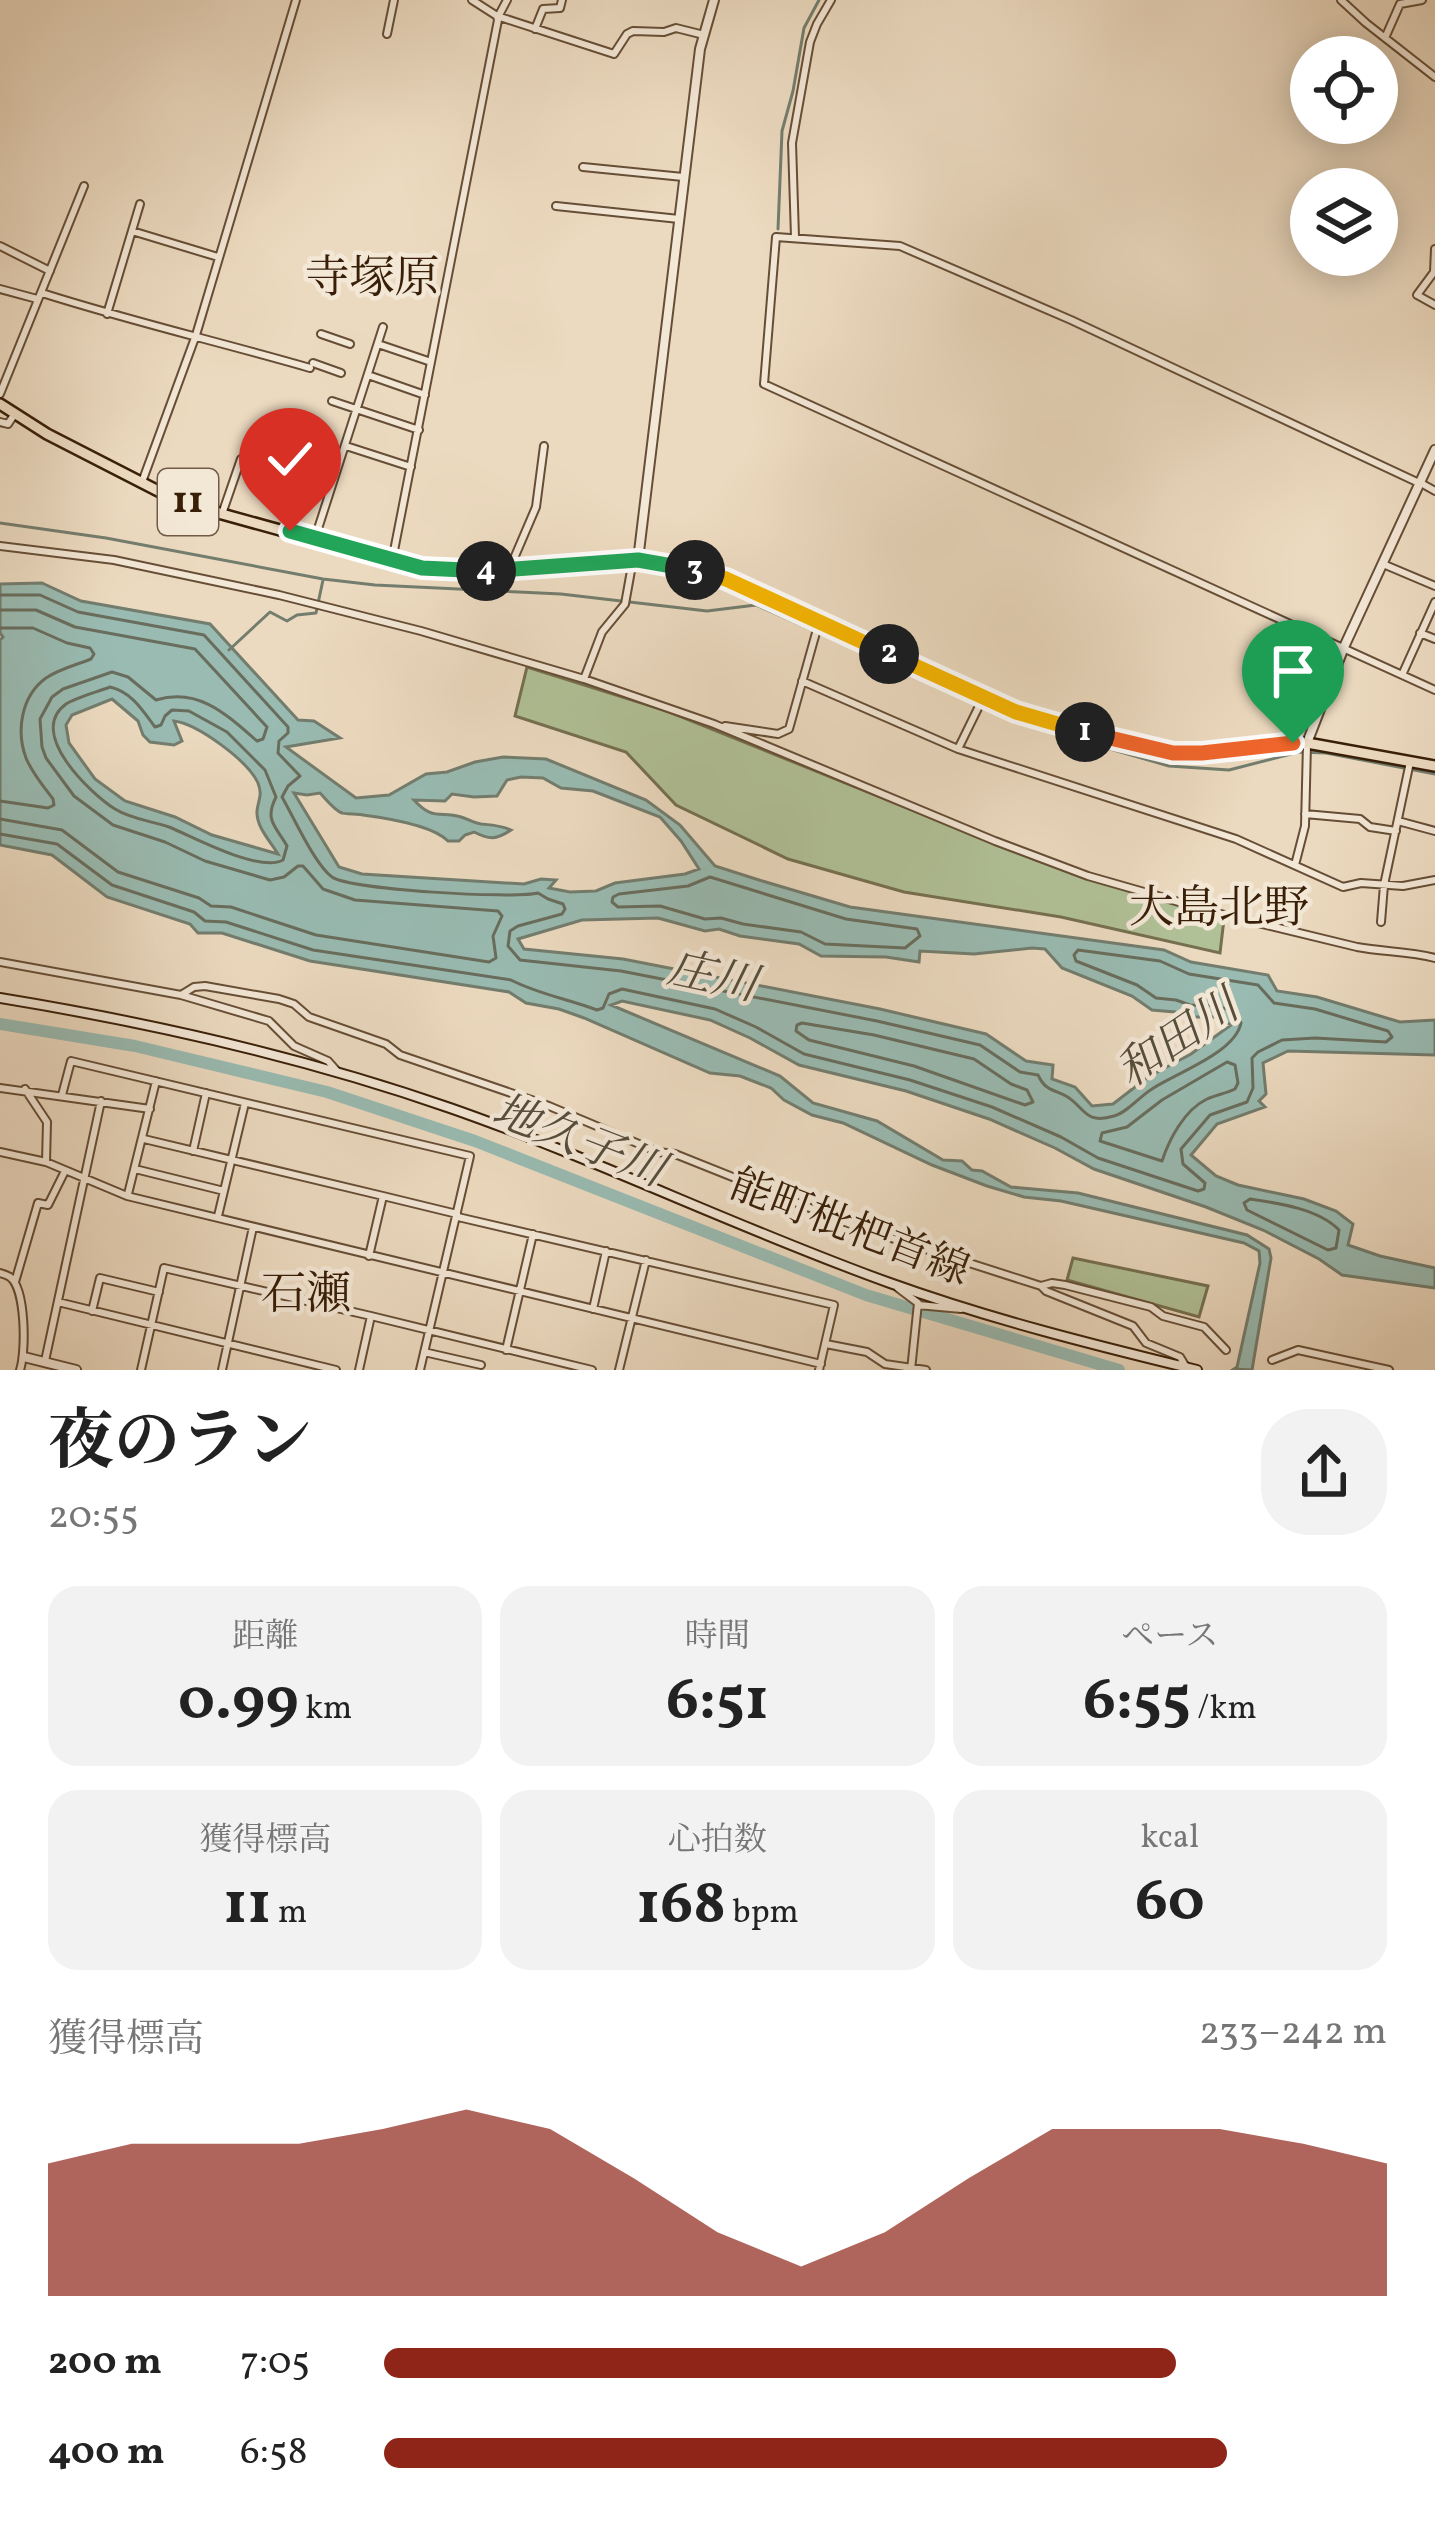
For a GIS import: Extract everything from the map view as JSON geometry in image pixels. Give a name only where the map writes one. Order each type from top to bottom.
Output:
[{"type":"main road","points":[[638,560],[683,177],[704,34],[714,0]]},
{"type":"main road","name":"11","points":[[0,404],[141,483],[222,514],[392,561],[422,568],[509,570],[638,560],[682,567],[726,579],[983,698],[1051,723],[1156,751],[1202,753],[1307,742],[1435,766]]},
{"type":"main road","points":[[1307,742],[1344,647],[1435,450]]},
{"type":"main road","name":"能町枇杷首線","points":[[3,999],[228,1041],[339,1073],[551,1145],[892,1284],[1191,1369]]},
{"type":"main road","points":[[24,1358],[76,1370]]},
{"type":"street","points":[[141,483],[196,335],[296,0]]},
{"type":"street","points":[[387,34],[394,0]]},
{"type":"street","points":[[472,0],[498,17],[614,54],[633,31],[676,28],[704,34]]},
{"type":"street","points":[[392,561],[498,17],[507,0]]},
{"type":"street","points":[[536,28],[540,11],[560,8],[562,0]]},
{"type":"street","points":[[795,237],[792,142],[810,42],[831,0]]},
{"type":"street","points":[[1341,0],[1383,36]]},
{"type":"street","points":[[1386,36],[1397,2],[1422,0]]},
{"type":"street","points":[[1398,48],[1435,77]]},
{"type":"street","points":[[583,167],[683,177]]},
{"type":"street","points":[[0,394],[84,186]]},
{"type":"street","points":[[107,314],[140,204]]},
{"type":"street","points":[[556,206],[679,219]]},
{"type":"street","points":[[132,231],[218,257]]},
{"type":"street","points":[[1435,490],[1071,320],[900,246],[776,237],[764,384],[1435,690]]},
{"type":"street","points":[[0,247],[50,271]]},
{"type":"street","points":[[1435,249],[1433,272],[1417,295],[1435,305]]},
{"type":"street","points":[[0,289],[341,373]]},
{"type":"street","points":[[315,538],[383,327]]},
{"type":"street","points":[[321,334],[350,344]]},
{"type":"street","points":[[378,344],[432,362]]},
{"type":"street","points":[[368,376],[424,394]]},
{"type":"street","points":[[332,401],[419,430]]},
{"type":"street","points":[[0,422],[8,424],[14,415]]},
{"type":"street","points":[[345,446],[411,467]]},
{"type":"street","points":[[509,570],[536,507],[544,446]]},
{"type":"street","points":[[222,514],[241,459]]},
{"type":"street","points":[[0,546],[114,560],[400,625],[584,679],[714,724],[1088,876],[1358,947],[1407,950],[1435,958]]},
{"type":"street","points":[[584,679],[602,632],[626,601],[632,565],[638,560]]},
{"type":"street","points":[[1382,564],[1435,586]]},
{"type":"street","points":[[1402,675],[1435,602]]},
{"type":"street","points":[[714,724],[778,734],[789,729],[819,622]]},
{"type":"street","points":[[1420,633],[1435,639]]},
{"type":"street","points":[[802,681],[958,749],[1236,839],[1343,887],[1435,880]]},
{"type":"street","points":[[958,749],[983,698]]},
{"type":"street","points":[[1294,865],[1305,814],[1307,742]]},
{"type":"street","points":[[1381,922],[1384,885],[1410,762]]},
{"type":"street","points":[[1305,814],[1360,819],[1370,827],[1396,831]]},
{"type":"street","points":[[1398,821],[1435,831]]},
{"type":"street","points":[[0,962],[181,995],[269,1021],[294,1046],[328,1061],[339,1073]]},
{"type":"street","points":[[181,995],[205,986],[279,998],[309,1017],[386,1044],[400,1055],[549,1106],[860,1228],[1041,1286],[1133,1325],[1146,1343],[1180,1357],[1191,1369]]},
{"type":"street","points":[[62,1095],[71,1061],[470,1156],[420,1370]]},
{"type":"street","points":[[128,1196],[156,1082]]},
{"type":"street","points":[[0,1088],[150,1109]]},
{"type":"street","points":[[25,1089],[47,1122],[46,1162]]},
{"type":"street","points":[[193,1151],[206,1093]]},
{"type":"street","points":[[44,1362],[101,1101]]},
{"type":"street","points":[[218,1217],[245,1103]]},
{"type":"street","points":[[0,1152],[46,1162],[128,1196],[820,1367],[834,1305],[144,1139]]},
{"type":"street","points":[[135,1169],[224,1191]]},
{"type":"street","points":[[20,1370],[25,1336],[15,1282],[38,1203],[48,1205],[65,1171]]},
{"type":"street","points":[[369,1256],[383,1196]]},
{"type":"street","points":[[221,1370],[254,1227]]},
{"type":"street","points":[[506,1350],[533,1234]]},
{"type":"street","points":[[593,1309],[606,1251]]},
{"type":"street","points":[[619,1370],[646,1260]]},
{"type":"street","points":[[141,1370],[164,1268],[592,1370]]},
{"type":"street","points":[[0,1273],[15,1282]]},
{"type":"street","points":[[92,1311],[100,1278],[159,1292]]},
{"type":"street","points":[[892,1284],[918,1305],[960,1310],[964,1306]]},
{"type":"street","points":[[1041,1286],[1065,1285],[1151,1307],[1163,1316],[1204,1327],[1226,1350]]},
{"type":"street","points":[[58,1302],[301,1366],[336,1370]]},
{"type":"street","points":[[911,1369],[918,1305]]},
{"type":"street","points":[[359,1370],[371,1316]]},
{"type":"street","points":[[825,1344],[867,1352],[885,1364],[926,1370]]},
{"type":"street","points":[[1272,1360],[1298,1350],[1389,1370]]},
{"type":"street","points":[[424,1352],[481,1365]]},
{"type":"green space","points":[[527,667],[667,711],[1036,860],[1224,919],[1220,953],[1061,917],[904,892],[788,859],[676,805],[626,752],[515,716]]},
{"type":"green space","points":[[1073,1258],[1208,1286],[1199,1317],[1067,1280]]},
{"type":"water","name":"庄川","points":[[42,583],[81,601],[210,624],[298,720],[314,721],[340,738],[286,747],[356,798],[389,795],[426,774],[475,762],[503,757],[546,759],[646,800],[680,825],[715,866],[850,907],[1164,950],[1191,962],[1268,975],[1277,991],[1317,997],[1400,1022],[1435,1020],[1435,1055],[1288,1051],[1263,1063],[1266,1094],[1259,1101],[1265,1107],[1217,1124],[1191,1155],[1216,1176],[1238,1185],[1336,1211],[1353,1224],[1348,1245],[1435,1268],[1435,1288],[1342,1275],[1263,1230],[1094,1169],[989,1119],[906,1091],[799,1065],[710,1020],[622,1001],[611,1005],[780,1076],[813,1103],[877,1121],[943,1160],[962,1161],[1011,1187],[1078,1193],[1247,1235],[1269,1249],[1271,1258],[1252,1370],[1234,1369],[1260,1263],[1259,1251],[1244,1243],[987,1186],[843,1123],[812,1115],[771,1088],[740,1076],[710,1073],[559,1009],[526,1003],[509,992],[310,961],[222,933],[198,933],[190,924],[107,897],[52,855],[0,845],[0,584]],"holes":[[[112,699],[138,721],[150,742],[174,745],[182,741],[174,721],[208,736],[244,764],[259,787],[259,823],[278,854],[212,835],[125,801],[95,779],[69,743],[66,725],[72,715]],[[543,778],[561,788],[593,791],[660,817],[699,869],[570,892],[549,888],[556,880],[524,884],[362,874],[339,867],[294,793],[320,793],[342,813],[408,823],[448,841],[459,841],[474,832],[493,838],[511,830],[432,813],[414,800],[445,801],[452,794],[497,796],[507,780]],[[658,918],[705,931],[719,929],[799,944],[821,956],[919,962],[920,951],[974,954],[1045,949],[1062,968],[1132,996],[1152,1010],[1214,1017],[1231,1025],[1113,1104],[1092,1106],[1075,1087],[1052,1079],[1053,1065],[1026,1061],[986,1034],[623,959],[524,949],[518,939],[582,920]]]},
{"type":"waterway","points":[[778,229],[782,131],[804,28],[819,0]]},
{"type":"waterway","points":[[0,523],[375,585],[561,594],[707,611],[756,605],[1000,714],[1169,766],[1229,770],[1299,752],[1435,774]]},
{"type":"waterway","points":[[229,650],[270,612],[287,621],[316,613],[323,580]]},
{"type":"waterway","name":"地久子川","points":[[0,1024],[135,1046],[327,1092],[475,1141],[866,1295],[1119,1370]]},
{"type":"district","name":"寺塚原","points":[[372,280]]},
{"type":"district","name":"大島北野","points":[[1219,910]]},
{"type":"district","name":"石瀬","points":[[306,1296]]},
{"type":"route","points":[[290,531],[422,568],[498,571],[638,560],[669,564],[726,579],[983,698],[1051,723],[1173,753],[1293,743]]},
{"type":"water label","name":"和田川","points":[[1179,1041]]}]
